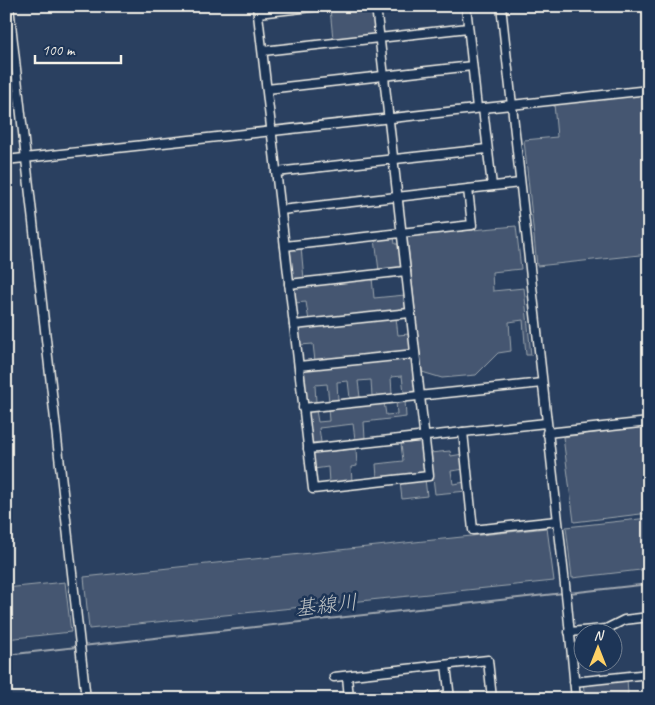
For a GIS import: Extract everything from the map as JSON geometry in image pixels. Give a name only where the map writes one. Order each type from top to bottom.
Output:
[{"type":"street","points":[[10,6],[86,699]]},
{"type":"street","points":[[320,6],[258,10],[313,489],[429,476],[376,6]]},
{"type":"street","points":[[466,6],[472,66],[492,186]]},
{"type":"street","points":[[501,6],[576,699]]},
{"type":"street","points":[[263,51],[468,28]]},
{"type":"street","points":[[267,89],[472,66]]},
{"type":"street","points":[[6,160],[649,90]]},
{"type":"street","points":[[276,172],[487,149]]},
{"type":"street","points":[[281,210],[520,183]]},
{"type":"street","points":[[285,246],[472,225],[468,189]]},
{"type":"street","points":[[289,284],[406,271]]},
{"type":"street","points":[[294,325],[410,313]]},
{"type":"street","points":[[299,366],[415,354]]},
{"type":"street","points":[[303,408],[420,394],[424,396],[542,383]]},
{"type":"street","points":[[547,433],[649,422]]},
{"type":"street","points":[[308,449],[546,423]]},
{"type":"street","points":[[463,432],[473,530],[557,521]]},
{"type":"street","points":[[568,632],[606,629],[624,620],[649,617]]},
{"type":"street","points":[[334,677],[488,660],[492,699]]},
{"type":"street","points":[[418,699],[449,697],[446,664]]},
{"type":"street","points":[[574,682],[649,674]]},
{"type":"street","points":[[347,676],[349,699]]},
{"type":"shaded area","points":[[369,6],[370,12],[373,12],[374,35],[333,39],[330,9]]},
{"type":"shaded area","points":[[649,94],[649,254],[537,266],[524,140],[557,137],[554,104]]},
{"type":"shaded area","points":[[516,226],[521,269],[492,272],[493,291],[524,288],[531,355],[526,355],[523,320],[509,322],[511,351],[498,353],[476,375],[442,378],[422,372],[407,236]]},
{"type":"shaded area","points":[[394,237],[395,244],[399,244],[401,267],[400,269],[379,271],[375,239]]},
{"type":"shaded area","points":[[301,247],[304,279],[293,280],[290,248]]},
{"type":"shaded area","points":[[372,278],[374,298],[405,295],[406,309],[309,321],[306,302],[295,303],[293,287]]},
{"type":"shaded area","points":[[396,318],[398,335],[409,334],[410,351],[315,361],[313,344],[300,345],[298,328]]},
{"type":"shaded area","points":[[411,358],[415,391],[404,392],[402,376],[391,377],[392,394],[372,396],[371,380],[358,381],[360,397],[350,398],[348,381],[337,382],[338,400],[329,401],[327,384],[315,385],[316,402],[306,403],[303,369]]},
{"type":"shaded area","points":[[405,400],[406,417],[364,422],[365,438],[355,439],[353,424],[319,428],[321,442],[311,443],[308,411],[316,410],[318,422],[329,421],[328,408],[384,402],[386,415],[397,414],[396,401]]},
{"type":"shaded area","points":[[649,426],[649,513],[574,522],[563,437]]},
{"type":"shaded area","points":[[422,441],[426,473],[377,478],[376,464],[403,461],[401,444]]},
{"type":"shaded area","points":[[356,449],[357,466],[351,467],[352,481],[329,483],[328,467],[314,469],[312,453]]},
{"type":"shaded area","points":[[450,451],[451,456],[463,454],[465,469],[451,471],[453,484],[466,482],[467,491],[435,494],[430,453]]},
{"type":"shaded area","points":[[425,479],[427,496],[402,499],[400,482]]},
{"type":"shaded area","points":[[649,518],[649,569],[572,578],[566,527]]},
{"type":"shaded area","points":[[547,528],[554,581],[89,629],[84,577]]},
{"type":"shaded area","points":[[65,582],[71,632],[6,639],[6,588]]},
{"type":"shaded area","points":[[627,679],[628,694],[585,698],[583,683]]},
{"type":"waterway","name":"基線川","points":[[569,593],[649,584]]},
{"type":"waterway","name":"基線川","points":[[82,646],[564,593]]},
{"type":"waterway","name":"基線川","points":[[6,655],[77,647]]}]
